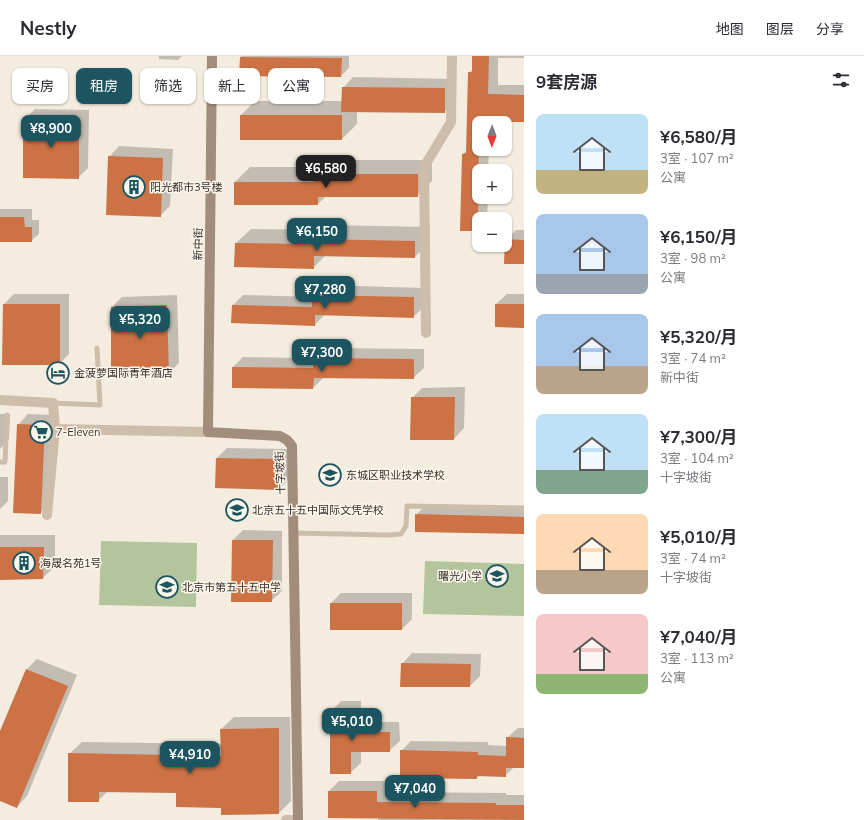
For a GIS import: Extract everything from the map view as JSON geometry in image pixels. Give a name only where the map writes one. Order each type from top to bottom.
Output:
[{"type":"street","name":"新中街","points":[[208,432],[212,56]]},
{"type":"street","points":[[426,333],[424,167],[451,122],[452,56]]},
{"type":"street","points":[[0,400],[53,403],[55,429],[47,515]]},
{"type":"street","name":"十字坡街","points":[[55,429],[208,432],[280,436],[287,440],[292,446],[298,820]]},
{"type":"street","points":[[286,820],[298,820]]},
{"type":"lane","points":[[53,403],[100,405],[97,348]]},
{"type":"lane","points":[[0,462],[5,462],[7,415]]},
{"type":"lane","points":[[294,533],[401,534],[406,526],[407,506],[524,508]]},
{"type":"green space","points":[[101,541],[197,543],[196,607],[99,605]]},
{"type":"green space","points":[[425,561],[524,564],[524,616],[423,614]]},
{"type":"building","points":[[472,56],[489,56],[488,94],[524,95],[524,122],[512,122],[512,116],[472,116],[472,156],[479,156],[479,164],[472,164],[472,204],[478,204],[478,212],[472,212],[472,231],[460,231],[462,154],[466,153],[468,72],[472,72]]},
{"type":"building","points":[[240,57],[342,58],[341,77],[324,77],[324,68],[268,68],[268,76],[260,76],[260,68],[239,68]]},
{"type":"building","points":[[342,87],[445,88],[445,113],[341,112]]},
{"type":"building","points":[[240,115],[342,115],[342,140],[240,140]]},
{"type":"building","points":[[23,119],[79,120],[79,179],[23,178]]},
{"type":"building","name":"阳光都市3号楼","points":[[108,156],[163,158],[161,217],[106,215]]},
{"type":"building","points":[[314,174],[418,174],[418,197],[318,197],[318,205],[234,205],[234,182],[314,182]]},
{"type":"building","points":[[0,217],[24,217],[25,227],[32,227],[32,242],[0,242]]},
{"type":"building","points":[[313,239],[415,241],[415,258],[314,256],[314,269],[234,267],[235,243],[313,244]]},
{"type":"building","points":[[512,239],[524,240],[524,264],[504,264],[504,252],[512,252]]},
{"type":"building","points":[[312,295],[414,297],[414,318],[315,315],[315,326],[231,323],[232,305],[312,307]]},
{"type":"building","points":[[3,304],[60,304],[60,365],[2,365]]},
{"type":"building","points":[[495,304],[524,304],[524,328],[495,327]]},
{"type":"building","points":[[167,305],[169,375],[111,374],[111,307]]},
{"type":"building","points":[[313,358],[414,359],[414,379],[314,378],[313,389],[232,388],[232,367],[313,368]]},
{"type":"building","points":[[411,397],[455,397],[454,440],[410,440]]},
{"type":"building","points":[[17,424],[45,425],[41,514],[13,513]]},
{"type":"building","points":[[216,458],[280,459],[280,490],[215,488]]},
{"type":"building","points":[[415,514],[524,517],[524,534],[415,532]]},
{"type":"building","points":[[232,540],[273,540],[272,602],[231,602]]},
{"type":"building","name":"海晟名苑1号","points":[[0,547],[44,547],[43,579],[0,580]]},
{"type":"building","points":[[330,603],[402,603],[402,630],[330,630]]},
{"type":"building","points":[[401,663],[471,664],[470,687],[400,687]]},
{"type":"building","points":[[26,669],[68,686],[17,808],[0,801],[0,731]]},
{"type":"building","points":[[330,711],[351,711],[351,732],[390,732],[390,752],[351,752],[351,774],[330,774]]},
{"type":"building","points":[[279,728],[279,814],[221,815],[221,808],[176,807],[176,793],[99,792],[99,802],[68,802],[68,753],[221,756],[220,729]]},
{"type":"building","points":[[506,737],[524,738],[524,768],[506,768],[506,777],[477,776],[477,779],[400,778],[400,750],[478,752],[478,755],[506,756]]},
{"type":"building","points":[[328,791],[377,791],[377,802],[496,803],[496,805],[524,805],[524,820],[328,818]]},
{"type":"place","name":"阳光都市3号楼","points":[[134,187]]},
{"type":"place","name":"金菠萝国际青年酒店","points":[[58,373]]},
{"type":"place","name":"7-Eleven","points":[[41,432]]},
{"type":"place","name":"东城区职业技术学校","points":[[330,475]]},
{"type":"place","name":"北京五十五中国际文凭学校","points":[[237,510]]},
{"type":"place","name":"海晟名苑1号","points":[[24,563]]},
{"type":"place","name":"曙光小学","points":[[497,576]]},
{"type":"place","name":"北京市第五十五中学","points":[[167,587]]}]
